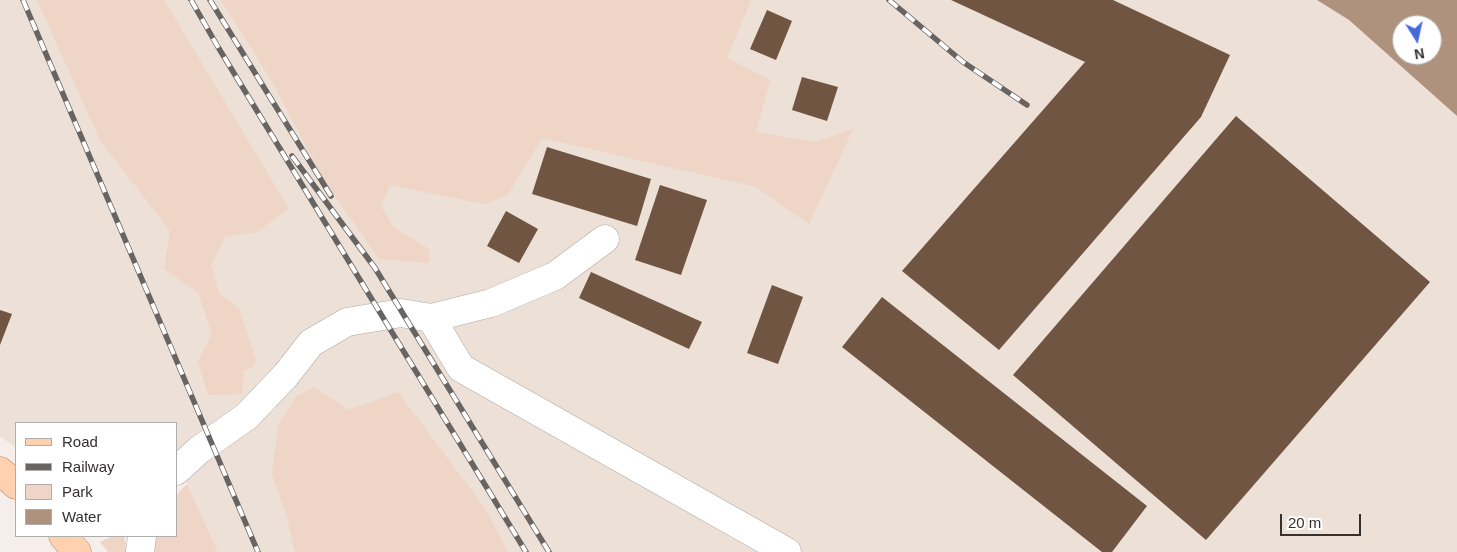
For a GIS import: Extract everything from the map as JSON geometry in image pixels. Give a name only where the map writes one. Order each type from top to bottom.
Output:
[{"type":"main road","points":[[0,472],[15,483]]},
{"type":"street","points":[[178,468],[188,453],[247,416],[286,375],[311,343],[347,322],[401,314],[431,318],[491,303],[555,276],[605,239]]},
{"type":"street","points":[[431,318],[461,368],[788,552]]},
{"type":"street","points":[[140,552],[142,537]]},
{"type":"shaded area","points":[[0,0],[1317,0],[1349,20],[1392,58],[1392,65],[1400,65],[1457,116],[1457,552],[218,552],[178,464],[178,422],[15,422],[15,447],[0,436]]},
{"type":"green space","points":[[37,0],[164,0],[289,209],[256,232],[225,237],[211,265],[219,294],[239,308],[256,361],[252,368],[244,370],[242,394],[208,395],[198,361],[212,334],[198,292],[164,269],[170,231],[100,140]]},
{"type":"green space","points":[[221,0],[751,0],[727,58],[770,80],[756,132],[815,142],[853,129],[809,224],[756,187],[542,138],[507,196],[484,204],[390,185],[381,206],[393,227],[429,249],[429,263],[379,259],[324,180],[270,78]]},
{"type":"green space","points":[[314,387],[349,410],[398,392],[484,507],[508,552],[295,552],[287,517],[272,474],[278,425],[296,397]]},
{"type":"green space","points":[[187,484],[218,552],[152,552],[153,537],[178,537],[178,493]]},
{"type":"green space","points":[[110,537],[124,537],[127,552],[108,552],[100,542]]},
{"type":"water","points":[[1317,0],[1457,0],[1457,116],[1400,65],[1442,65],[1442,15],[1392,15],[1392,58],[1349,20]]},
{"type":"building","points":[[951,0],[1113,0],[1230,55],[1201,117],[999,350],[902,271],[1085,62]]},
{"type":"building","points":[[767,10],[792,21],[776,60],[750,49]]},
{"type":"building","points":[[802,77],[838,87],[827,121],[792,110]]},
{"type":"building","points":[[1236,116],[1430,282],[1206,540],[1013,375]]},
{"type":"building","points":[[547,147],[651,179],[637,226],[532,194]]},
{"type":"building","points":[[660,185],[707,200],[681,275],[635,260]]},
{"type":"building","points":[[506,211],[538,229],[519,263],[487,246]]},
{"type":"building","points":[[591,272],[702,322],[689,349],[579,298]]},
{"type":"building","points":[[772,285],[803,297],[778,364],[747,353]]},
{"type":"building","points":[[882,297],[1147,506],[1112,552],[1102,552],[842,347]]},
{"type":"building","points":[[0,310],[12,314],[0,345]]},
{"type":"railway","points":[[23,0],[258,552]]},
{"type":"railway","points":[[191,0],[526,552]]},
{"type":"railway","points":[[210,0],[331,196]]},
{"type":"railway","points":[[889,0],[963,62],[1027,105]]},
{"type":"railway","points":[[292,156],[375,268],[549,552]]}]
